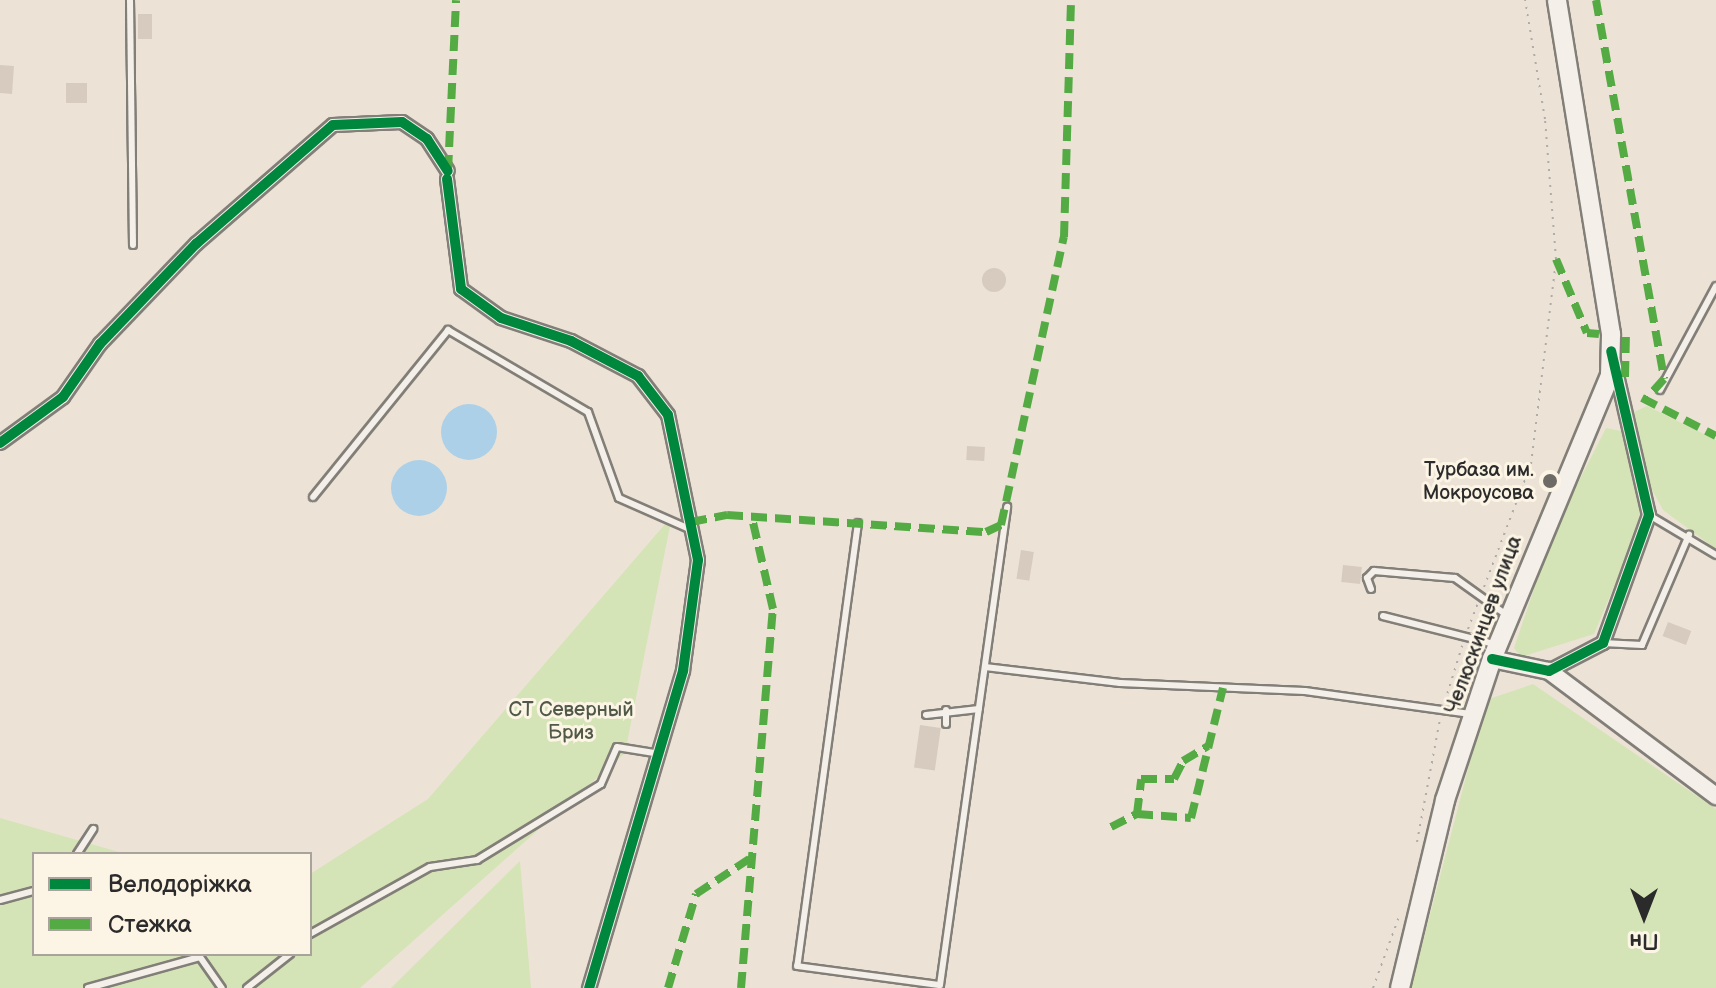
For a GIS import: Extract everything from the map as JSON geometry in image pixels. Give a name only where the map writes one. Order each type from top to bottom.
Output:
[{"type":"main road","name":"Челюскинцев улица","points":[[1400,988],[1445,800],[1473,715],[1508,616],[1602,404],[1611,351],[1557,0]]},
{"type":"street","points":[[0,443],[63,397],[100,344],[196,244],[280,163],[333,125],[402,122],[427,139],[448,175],[461,289],[501,318],[571,341],[638,376],[668,415],[698,560],[683,671],[589,988]]},
{"type":"street","points":[[1549,671],[1603,643],[1649,515],[1611,351]]},
{"type":"street","points":[[1495,652],[1549,671],[1716,796]]},
{"type":"lane","points":[[130,0],[133,245]]},
{"type":"lane","points":[[1660,390],[1716,286]]},
{"type":"lane","points":[[313,497],[448,330],[588,412],[619,498],[692,530]]},
{"type":"lane","points":[[858,523],[797,966],[940,985],[1007,507]]},
{"type":"lane","points":[[1649,515],[1689,535],[1716,555]]},
{"type":"lane","points":[[1603,643],[1642,645],[1689,535]]},
{"type":"lane","points":[[1371,589],[1367,578],[1385,570],[1455,578],[1482,592],[1508,616]]},
{"type":"lane","points":[[1383,616],[1467,633],[1495,652]]},
{"type":"lane","points":[[985,667],[1444,706],[1473,715]]},
{"type":"lane","points":[[926,715],[946,710],[979,709]]},
{"type":"lane","points":[[946,710],[946,724]]},
{"type":"lane","points":[[312,933],[430,867],[477,860],[601,784],[617,747],[660,754]]},
{"type":"lane","points":[[78,852],[93,829]]},
{"type":"lane","points":[[0,900],[32,892]]},
{"type":"lane","points":[[247,988],[287,956]]},
{"type":"lane","points":[[88,988],[200,957],[222,988]]},
{"type":"path","points":[[1415,854],[1444,706],[1467,633],[1531,464],[1556,259],[1545,119],[1525,0]]},
{"type":"path","points":[[1373,988],[1403,908]]},
{"type":"green space","points":[[1647,406],[1716,440],[1716,549],[1663,510],[1650,486],[1634,412]]},
{"type":"green space","points":[[1606,428],[1621,431],[1642,520],[1594,634],[1521,657],[1514,648],[1554,530]]},
{"type":"green space","name":"СТ Северный Бриз","points":[[672,516],[625,753],[360,988],[0,988],[0,818],[119,852],[32,852],[32,956],[312,956],[312,873],[428,799]]},
{"type":"green space","points":[[1533,684],[1716,809],[1716,988],[1411,988],[1486,700]]},
{"type":"green space","points":[[520,861],[531,988],[391,988]]},
{"type":"water","points":[[469,404],[489,412],[497,432],[489,452],[469,460],[449,452],[441,432],[449,412]]},
{"type":"water","points":[[419,460],[439,468],[447,488],[439,508],[419,516],[399,508],[391,488],[399,468]]},
{"type":"building","points":[[138,14],[152,14],[152,39],[138,39]]},
{"type":"building","points":[[0,65],[14,66],[12,94],[0,93]]},
{"type":"building","points":[[66,83],[87,83],[87,103],[66,103]]},
{"type":"building","points":[[994,268],[1005,275],[1006,280],[999,291],[994,292],[983,285],[982,280],[989,269]]},
{"type":"building","points":[[967,446],[985,447],[984,461],[966,460]]},
{"type":"building","points":[[1021,550],[1034,552],[1029,581],[1016,579]]},
{"type":"building","points":[[1343,565],[1362,567],[1360,584],[1341,582]]},
{"type":"building","points":[[1668,622],[1691,631],[1686,645],[1663,636]]},
{"type":"building","points":[[920,725],[941,728],[935,771],[914,768]]},
{"type":"marked path","points":[[448,171],[456,0]]},
{"type":"marked path","points":[[691,522],[727,515],[986,532],[1001,525],[1064,237],[1071,0]]},
{"type":"marked path","points":[[1596,0],[1664,379],[1646,399]]},
{"type":"marked path","points":[[1556,259],[1587,333],[1599,334]]},
{"type":"marked path","points":[[1625,377],[1626,333]]},
{"type":"marked path","points":[[1642,398],[1716,436]]},
{"type":"marked path","points":[[741,988],[773,609],[752,518]]},
{"type":"marked path","points":[[1111,827],[1137,814],[1191,818],[1223,688]]},
{"type":"marked path","points":[[1137,814],[1141,779],[1174,779],[1183,761],[1208,746]]},
{"type":"marked path","points":[[668,988],[696,894],[749,859]]},
{"type":"cycle path","points":[[0,443],[63,397],[100,344],[196,244],[333,125],[402,122],[427,139],[448,171]]},
{"type":"cycle path","points":[[447,179],[461,289],[501,318],[571,341],[638,376],[668,415],[698,560],[683,671],[589,988]]},
{"type":"cycle path","points":[[1492,659],[1549,671],[1603,643],[1649,515],[1611,351]]},
{"type":"place","name":"Турбаза им. Мокроусова","points":[[1550,481]]}]
